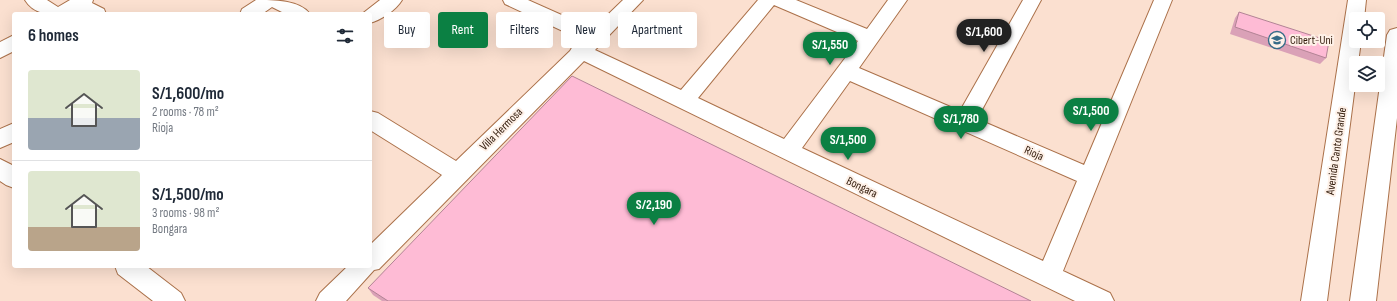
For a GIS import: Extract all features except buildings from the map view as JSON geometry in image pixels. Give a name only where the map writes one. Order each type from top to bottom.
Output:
[{"type":"street","points":[[34,0],[52,12]]},
{"type":"street","points":[[252,12],[269,0]]},
{"type":"street","points":[[275,0],[297,12]]},
{"type":"street","points":[[372,16],[393,0]]},
{"type":"street","name":"Bongara","points":[[512,0],[561,28]]},
{"type":"street","name":"Villa Hermosa","points":[[610,23],[634,0]]},
{"type":"street","points":[[684,101],[768,0]]},
{"type":"street","points":[[779,0],[870,38]]},
{"type":"street","points":[[788,151],[898,0]]},
{"type":"street","points":[[964,123],[1032,0]]},
{"type":"street","points":[[1049,276],[1163,0]]},
{"type":"street","name":"Avenida Canto Grande","points":[[1314,301],[1355,0]]},
{"type":"street","points":[[64,12],[81,2],[94,12]]},
{"type":"street","points":[[1363,301],[1397,35]]},
{"type":"street","points":[[0,51],[12,43]]},
{"type":"street","name":"Villa Hermosa","points":[[372,257],[584,48]]},
{"type":"street","name":"Bongara","points":[[595,48],[684,101],[1101,301]]},
{"type":"street","name":"Rioja","points":[[846,72],[1090,177]]},
{"type":"street","points":[[372,120],[457,173]]},
{"type":"street","points":[[0,140],[12,132]]},
{"type":"street","points":[[0,168],[12,177]]},
{"type":"street","points":[[130,268],[172,301]]},
{"type":"street","name":"Villa Hermosa","points":[[329,301],[361,268]]},
{"type":"place","name":"Cibert-Uni","points":[[1277,40]]}]
